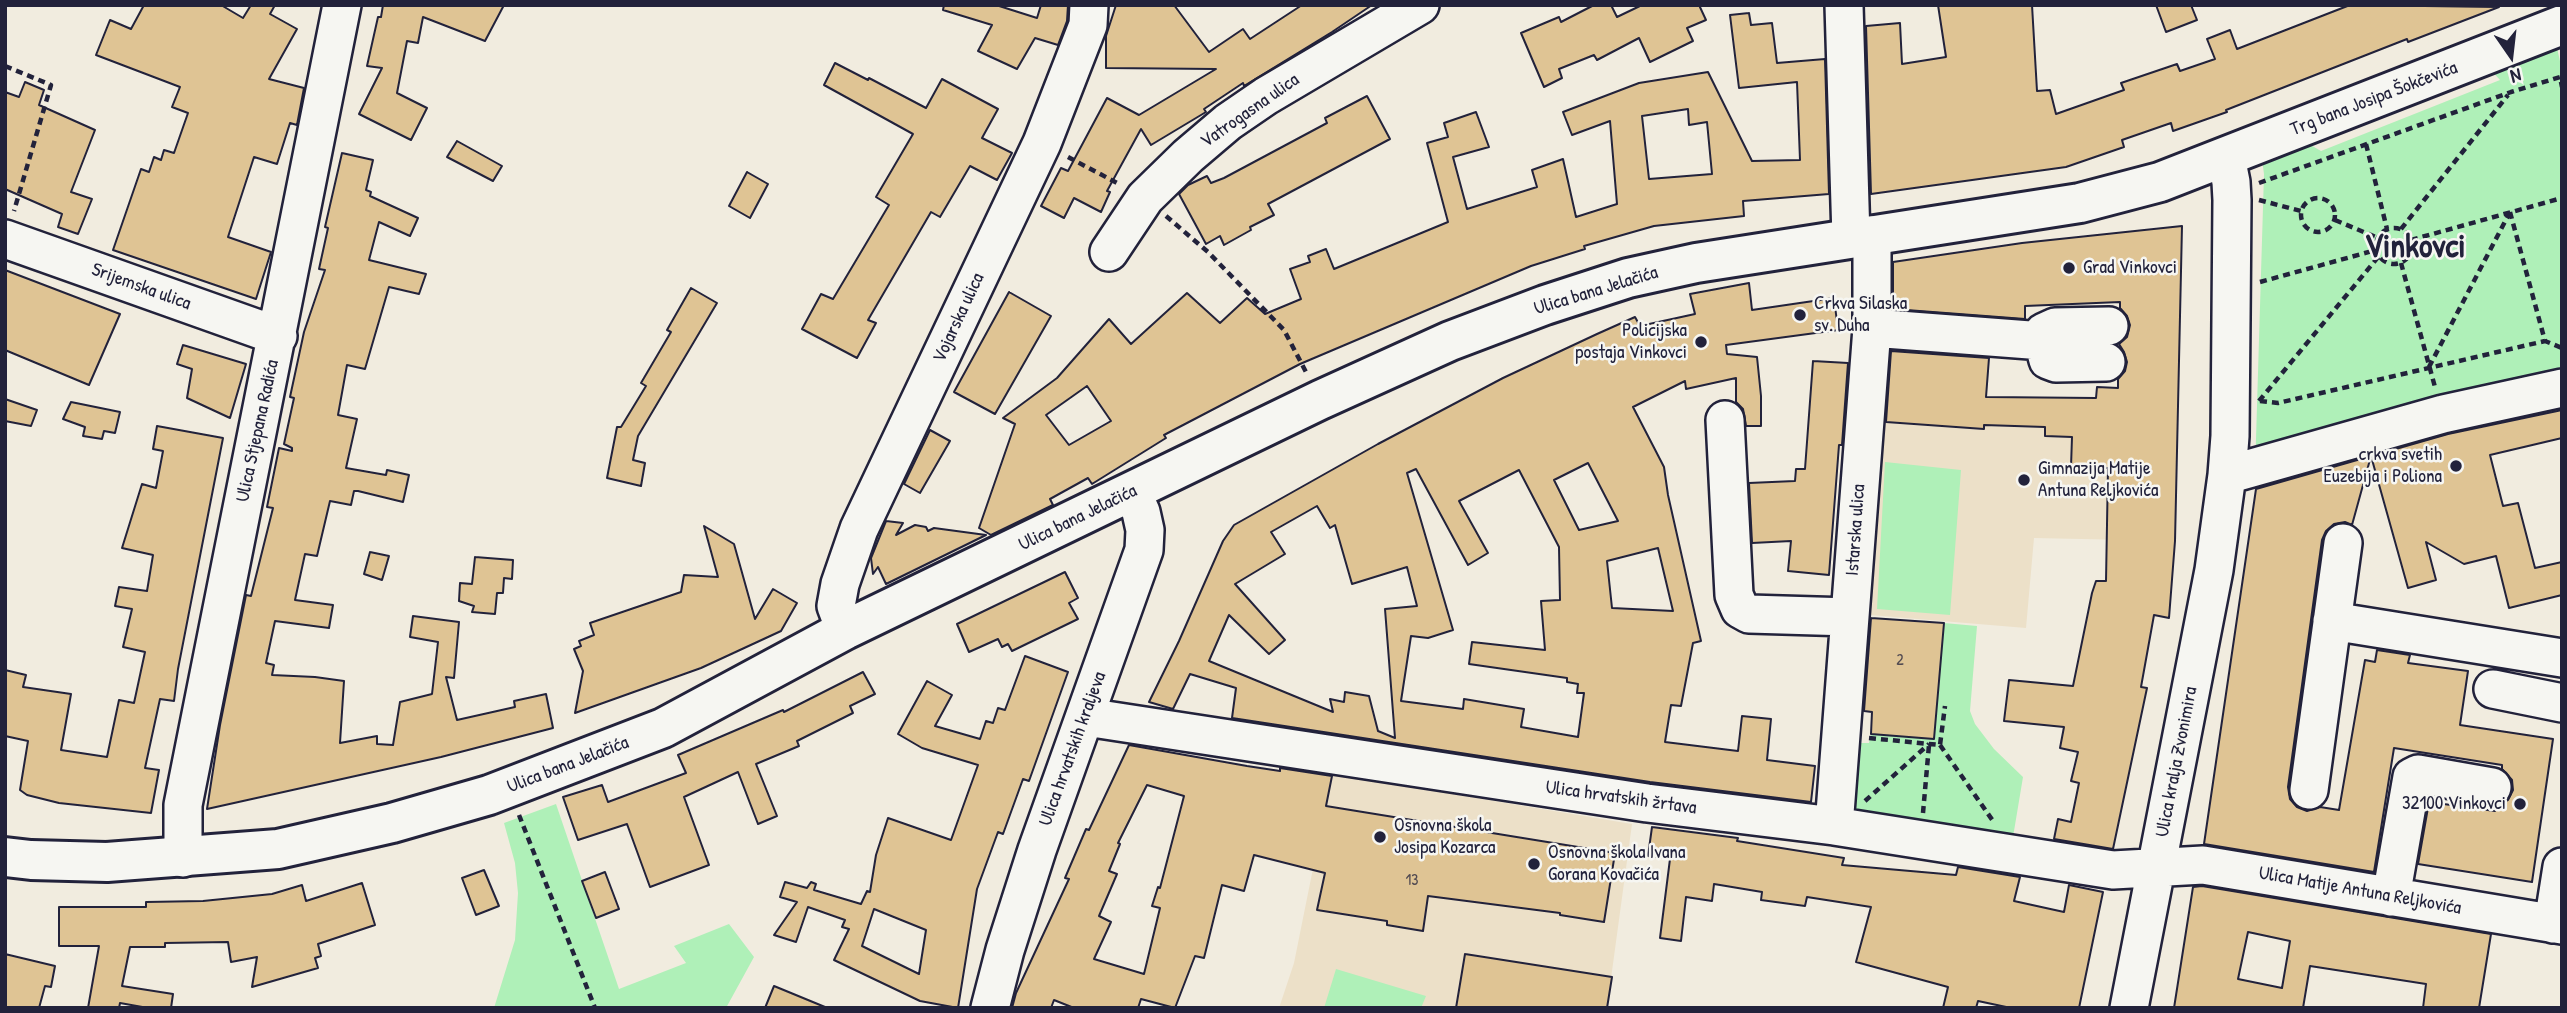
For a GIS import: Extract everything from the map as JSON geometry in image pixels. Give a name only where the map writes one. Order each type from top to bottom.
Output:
[{"type":"main road","name":"Trg bana Josipa Šokčevića","points":[[2160,182],[2229,175],[2561,25]]},
{"type":"main road","name":"Ulica bana Jelačića","points":[[5,857],[107,862],[278,849],[392,822],[508,788],[663,728],[845,630],[1320,400],[1450,341],[1545,305],[1628,278],[1753,252],[2080,203],[2160,182]]},
{"type":"street","name":"Ulica Stjepana Radića","points":[[183,858],[183,805],[342,5]]},
{"type":"street","name":"Vojarska ulica","points":[[845,630],[836,606],[840,584],[859,530],[1042,144],[1088,25],[1089,5]]},
{"type":"street","name":"Vatrogasna ulica","points":[[1109,252],[1145,198],[1228,122],[1266,96],[1420,5]]},
{"type":"street","name":"Istarska ulica","points":[[1844,5],[1872,328],[1841,735],[1845,817]]},
{"type":"street","points":[[2553,5],[2561,25]]},
{"type":"street","points":[[2229,175],[2230,436],[2227,475],[2443,414],[2562,387]]},
{"type":"street","name":"Srijemska ulica","points":[[5,239],[278,336]]},
{"type":"street","points":[[2106,362],[2056,363],[2048,360],[2043,341],[2044,332],[2055,327],[2109,326]]},
{"type":"street","points":[[1872,328],[2043,341]]},
{"type":"street","points":[[1725,420],[1734,595],[1740,609],[1749,614],[1850,617]]},
{"type":"street","name":"Ulica kralja Zvonimira","points":[[2129,1008],[2214,570],[2227,475]]},
{"type":"street","name":"Ulica hrvatskih kraljeva","points":[[990,1008],[1005,950],[1037,850],[1144,550],[1145,530],[1132,492]]},
{"type":"street","points":[[2309,790],[2343,543]]},
{"type":"street","points":[[2332,621],[2562,658]]},
{"type":"street","points":[[2493,689],[2562,703]]},
{"type":"street","name":"Ulica hrvatskih žrtava","points":[[1086,718],[1633,801],[1845,817],[2113,870],[2157,867]]},
{"type":"street","points":[[2391,897],[2412,777],[2418,774],[2492,787]]},
{"type":"street","name":"Ulica Matije Antuna Reljkovića","points":[[2157,867],[2203,864],[2557,925]]},
{"type":"street","points":[[2557,925],[2562,867]]},
{"type":"path","points":[[5,66],[51,85],[5,239]]},
{"type":"path","name":"Trg bana Josipa Šokčevića","points":[[2229,175],[2366,144],[2560,77],[2562,87]]},
{"type":"path","points":[[2401,229],[2511,92]]},
{"type":"path","points":[[1042,144],[1145,198],[1208,252],[1284,330],[1320,400]]},
{"type":"path","points":[[2366,144],[2387,229]]},
{"type":"path","points":[[2229,175],[2301,211]]},
{"type":"path","points":[[2319,197],[2334,208],[2334,220],[2326,230],[2314,232],[2303,224],[2301,211],[2308,201],[2319,197]]},
{"type":"path","points":[[2411,240],[2562,198]]},
{"type":"path","points":[[2510,212],[2544,341]]},
{"type":"path","points":[[2429,368],[2510,212]]},
{"type":"path","points":[[2334,220],[2378,238]]},
{"type":"path","points":[[2230,436],[2377,253],[2378,238],[2387,229],[2401,229],[2411,240],[2411,254],[2401,263],[2387,263],[2377,253]]},
{"type":"path","points":[[2260,282],[2377,253]]},
{"type":"path","points":[[2401,263],[2443,414]]},
{"type":"path","points":[[2259,401],[2278,404],[2544,341],[2562,348]]},
{"type":"path","points":[[1945,706],[1940,745],[2000,831]]},
{"type":"path","points":[[1841,735],[1940,745]]},
{"type":"path","points":[[1845,817],[1928,744]]},
{"type":"path","points":[[1923,817],[1928,744]]},
{"type":"path","points":[[508,788],[596,1008]]},
{"type":"shaded area","name":"Gimnazija Matije Antuna Reljkovića","points":[[1884,344],[1990,352],[1987,397],[2096,398],[2097,387],[2178,389],[2175,541],[2034,538],[2026,628],[1858,614]]},
{"type":"shaded area","points":[[1332,774],[1632,824],[1607,1008],[1279,1008],[1294,963]]},
{"type":"green space","points":[[2557,48],[2562,70],[2562,392],[2255,472],[2264,174],[2262,159],[2307,143],[2321,151],[2500,80],[2489,68]]},
{"type":"green space","points":[[1885,462],[1961,470],[1950,615],[1877,609]]},
{"type":"green space","points":[[1944,623],[1977,626],[1970,711],[1975,724],[1994,749],[2023,777],[2013,837],[1857,813],[1854,808],[1860,743],[1869,743],[1871,734],[1934,739]]},
{"type":"green space","points":[[556,804],[619,989],[686,963],[674,946],[729,924],[754,957],[726,1008],[494,1008],[515,940],[518,893],[515,863],[504,823]]},
{"type":"green space","points":[[1336,969],[1426,996],[1421,1008],[1324,1008]]},
{"type":"building","points":[[144,5],[221,5],[243,18],[251,5],[275,5],[270,14],[297,29],[269,79],[304,88],[297,125],[290,123],[277,164],[254,157],[228,237],[271,252],[256,299],[113,250],[141,169],[149,172],[154,157],[161,160],[164,150],[174,153],[188,113],[172,107],[180,87],[96,55],[110,20],[131,29]]},
{"type":"building","points":[[383,5],[504,5],[485,41],[423,17],[418,43],[407,41],[397,93],[427,108],[411,140],[359,114],[382,68],[367,66]]},
{"type":"building","points":[[944,5],[996,5],[1037,18],[1041,5],[1068,5],[1067,21],[1058,45],[1035,38],[1017,69],[978,51],[992,25],[943,10]]},
{"type":"building","points":[[1116,5],[1174,5],[1209,52],[1243,29],[1250,39],[1302,5],[1372,5],[1244,86],[1243,83],[1204,109],[1206,112],[1151,145],[1141,129],[1107,191],[1110,192],[1101,212],[1074,198],[1064,218],[1041,206],[1061,168],[1068,171],[1107,98],[1139,115],[1216,69],[1106,68],[1106,36]]},
{"type":"building","points":[[1594,5],[1611,5],[1617,17],[1642,5],[1699,5],[1706,20],[1687,28],[1693,41],[1650,62],[1639,38],[1597,60],[1594,55],[1559,69],[1562,78],[1544,87],[1521,33],[1559,17],[1561,22]]},
{"type":"building","points":[[1938,5],[2032,5],[2037,91],[2050,90],[2056,114],[2124,90],[2121,83],[2177,64],[2180,71],[2215,59],[2207,39],[2230,30],[2237,49],[2350,5],[2499,7],[2408,42],[2407,39],[2226,110],[2227,112],[2173,131],[2171,123],[2122,140],[2124,147],[2066,167],[1871,194],[1866,26],[1900,23],[1902,64],[1946,57]]},
{"type":"building","points":[[2156,5],[2191,5],[2197,20],[2166,32]]},
{"type":"building","points":[[1749,13],[1751,25],[1772,23],[1777,63],[1825,59],[1829,194],[1743,201],[1744,216],[1654,226],[1584,246],[1585,249],[1531,266],[1300,364],[1164,435],[1166,438],[1092,484],[1088,478],[1050,499],[1053,505],[991,535],[979,528],[1015,424],[1003,418],[1057,378],[1109,319],[1131,344],[1187,293],[1220,323],[1247,298],[1265,314],[1301,299],[1290,269],[1310,262],[1308,256],[1326,249],[1334,269],[1448,222],[1427,143],[1448,137],[1444,123],[1476,112],[1489,147],[1453,157],[1467,209],[1537,187],[1532,170],[1563,159],[1576,217],[1617,204],[1610,121],[1572,135],[1563,112],[1639,83],[1708,72],[1752,161],[1800,160],[1797,82],[1739,88],[1730,15]],"holes":[[[1688,109],[1689,125],[1707,122],[1712,174],[1649,179],[1642,116]],[[1087,386],[1111,421],[1069,445],[1046,415]]]},
{"type":"building","points":[[835,63],[926,108],[942,79],[998,109],[982,138],[1012,153],[997,180],[970,166],[940,217],[931,212],[868,320],[876,323],[857,358],[802,329],[821,294],[833,299],[889,205],[876,197],[913,134],[824,85]]},
{"type":"building","points":[[25,82],[44,90],[39,105],[95,130],[71,192],[92,199],[78,234],[58,227],[62,214],[5,189],[5,92],[19,97]]},
{"type":"building","points":[[1367,96],[1390,139],[1268,204],[1274,215],[1250,227],[1251,230],[1224,245],[1220,236],[1206,244],[1179,194],[1188,185],[1207,176],[1211,183],[1224,178],[1327,123],[1325,118]]},
{"type":"building","points":[[457,141],[502,166],[493,181],[447,157]]},
{"type":"building","points":[[342,153],[373,160],[366,190],[371,192],[370,196],[418,218],[410,236],[379,222],[369,260],[426,274],[419,294],[389,287],[365,369],[347,365],[338,415],[357,419],[346,468],[386,475],[387,470],[409,475],[403,502],[358,491],[354,491],[351,505],[330,501],[317,556],[305,554],[295,600],[333,605],[329,628],[275,621],[266,663],[274,665],[272,675],[344,681],[340,743],[377,736],[377,744],[393,745],[400,702],[432,694],[438,642],[410,637],[413,616],[459,622],[454,678],[446,677],[457,720],[515,707],[514,701],[546,694],[553,728],[441,757],[207,809],[220,725],[246,595],[251,596],[273,508],[267,507],[279,448],[292,451],[292,448],[284,444],[294,398],[290,397],[304,332],[325,270],[319,269],[328,228],[325,227]]},
{"type":"building","points":[[747,172],[768,184],[750,218],[729,206]]},
{"type":"building","points":[[2182,226],[2175,541],[2169,618],[2154,615],[2141,687],[2147,688],[2113,849],[2054,839],[2058,819],[2071,822],[2079,783],[2071,781],[2078,752],[2060,748],[2064,727],[2004,721],[2009,680],[2073,686],[2092,593],[2096,581],[2106,581],[2108,468],[2071,467],[2072,437],[2045,436],[2045,427],[1984,425],[1984,429],[1886,422],[1891,351],[1989,358],[1986,397],[2096,398],[2097,387],[2118,388],[2118,379],[2125,371],[2127,362],[2119,344],[2127,337],[2130,325],[2127,316],[2120,308],[2120,302],[2025,306],[2025,319],[1893,309],[1893,262],[2022,243]]},
{"type":"building","points":[[5,270],[120,314],[89,385],[5,350]]},
{"type":"building","points":[[1749,283],[1752,310],[1834,298],[1838,330],[1726,345],[1727,354],[1757,357],[1761,426],[1746,426],[1743,409],[1736,402],[1736,378],[1686,389],[1685,381],[1633,407],[1664,467],[1701,641],[1693,643],[1681,706],[1671,705],[1665,742],[1738,751],[1742,716],[1771,719],[1767,760],[1815,766],[1811,802],[1650,782],[1232,718],[1236,688],[1190,674],[1173,709],[1149,702],[1223,541],[1234,525],[1503,378],[1597,334],[1635,317],[1640,326],[1695,314],[1690,294]],"holes":[[[1588,463],[1618,521],[1579,530],[1554,480]],[[1416,469],[1468,565],[1488,553],[1459,501],[1519,470],[1559,547],[1560,600],[1541,601],[1545,650],[1472,642],[1469,664],[1567,678],[1567,682],[1578,684],[1577,693],[1584,693],[1578,737],[1521,727],[1524,709],[1464,699],[1463,709],[1401,701],[1411,636],[1428,638],[1453,630],[1407,473]],[[1317,506],[1330,528],[1335,525],[1352,584],[1407,567],[1417,606],[1385,609],[1395,738],[1378,731],[1369,696],[1345,692],[1344,702],[1330,699],[1333,712],[1209,661],[1229,615],[1269,654],[1285,640],[1235,584],[1285,554],[1271,532]],[[1658,548],[1673,611],[1612,608],[1607,561]]]},
{"type":"building","points":[[691,288],[717,303],[638,436],[633,460],[645,463],[641,486],[607,478],[617,427],[621,427],[646,386],[641,383],[671,332],[667,330]]},
{"type":"building","points":[[1009,292],[1051,316],[995,414],[954,392]]},
{"type":"building","points":[[183,345],[246,364],[230,418],[187,398],[192,369],[177,364]]},
{"type":"building","points":[[1813,361],[1848,363],[1829,575],[1788,571],[1791,541],[1752,543],[1749,483],[1795,481],[1796,469],[1805,469]]},
{"type":"building","points":[[5,399],[37,410],[31,426],[5,421]]},
{"type":"building","points":[[71,402],[120,412],[115,433],[104,431],[102,439],[83,436],[85,427],[63,419]]},
{"type":"building","points":[[2562,410],[2562,438],[2490,455],[2503,506],[2518,503],[2535,568],[2562,562],[2562,595],[2509,608],[2496,556],[2464,564],[2426,542],[2436,580],[2408,588],[2371,456],[2448,434]]},
{"type":"building","points":[[157,426],[223,438],[174,701],[160,699],[145,768],[159,770],[151,813],[59,803],[27,795],[20,790],[28,741],[5,736],[5,670],[26,675],[23,687],[71,694],[61,750],[107,757],[119,700],[134,703],[145,652],[123,647],[132,609],[115,606],[119,587],[147,591],[153,555],[122,548],[142,484],[156,488],[163,451],[153,449]]},
{"type":"building","points":[[930,430],[950,441],[920,493],[904,484]]},
{"type":"building","points":[[2371,456],[2352,525],[2345,522],[2334,524],[2326,531],[2322,540],[2288,787],[2290,799],[2297,807],[2307,811],[2320,807],[2339,810],[2365,660],[2375,662],[2377,650],[2410,655],[2408,663],[2468,671],[2460,725],[2553,739],[2532,882],[2418,864],[2429,802],[2495,811],[2496,807],[2508,800],[2513,790],[2512,780],[2502,769],[2502,765],[2394,748],[2374,872],[2204,844],[2256,489]]},
{"type":"building","points":[[886,521],[903,523],[896,535],[915,525],[926,527],[928,531],[934,528],[986,535],[886,584],[878,567],[873,574],[871,558]]},
{"type":"building","points":[[704,526],[734,544],[755,619],[773,589],[797,603],[781,631],[701,668],[575,713],[583,671],[574,649],[581,646],[579,641],[594,635],[590,623],[681,592],[684,575],[718,577]]},
{"type":"building","points":[[370,552],[389,556],[382,580],[364,574]]},
{"type":"building","points":[[475,557],[513,560],[512,579],[504,578],[503,593],[497,593],[495,614],[472,612],[474,606],[459,601],[460,583],[472,584]]},
{"type":"building","points":[[1065,572],[1078,598],[1069,603],[1078,619],[1012,651],[1008,644],[1002,647],[998,639],[969,652],[957,624]]},
{"type":"building","points":[[1871,618],[1944,623],[1934,739],[1871,734],[1872,712],[1864,711]]},
{"type":"building","points":[[1025,656],[1068,672],[1029,781],[1023,779],[1003,834],[998,832],[977,889],[958,1008],[920,1001],[834,960],[849,929],[842,927],[845,920],[808,907],[796,942],[774,935],[797,902],[780,897],[785,882],[807,888],[811,882],[816,884],[814,890],[861,904],[867,891],[870,892],[876,855],[888,818],[951,840],[978,765],[922,748],[898,734],[927,681],[952,695],[935,726],[980,739],[986,721],[993,723],[998,708],[1005,710]],"holes":[[[874,909],[926,930],[919,974],[862,946]]]},
{"type":"building","points":[[863,672],[875,694],[850,706],[853,713],[797,741],[799,746],[756,764],[777,816],[758,824],[738,772],[684,797],[709,865],[650,887],[627,824],[578,840],[563,797],[602,785],[608,802],[686,773],[678,755],[783,710],[784,712]]},
{"type":"building","points":[[1129,745],[1247,766],[1332,776],[1326,806],[1615,853],[1604,922],[1560,913],[1428,896],[1423,931],[1387,925],[1387,921],[1317,910],[1325,873],[1254,855],[1244,891],[1222,885],[1204,958],[1195,956],[1175,1008],[1141,999],[1138,1008],[1074,1008],[1054,1000],[1051,1008],[1012,1008],[1016,993],[1069,879],[1065,878],[1086,829],[1089,830]],"holes":[[[1147,785],[1184,796],[1160,888],[1158,887],[1152,906],[1160,908],[1144,974],[1094,959],[1111,922],[1099,916],[1117,874],[1109,871],[1120,844],[1118,843]]]},
{"type":"building","points":[[1652,827],[1738,838],[1737,841],[1844,858],[1842,865],[1956,875],[1958,867],[2020,877],[2014,901],[2064,912],[2069,885],[2103,892],[2079,1008],[2011,1008],[1978,1001],[1976,1008],[1943,1008],[1948,987],[1856,962],[1871,907],[1807,897],[1805,906],[1761,900],[1762,892],[1714,884],[1712,901],[1686,897],[1681,941],[1660,938],[1670,859],[1648,856]]},
{"type":"building","points":[[484,870],[499,906],[476,915],[462,878]]},
{"type":"building","points":[[605,872],[619,909],[596,918],[582,881]]},
{"type":"building","points":[[362,883],[375,925],[318,944],[321,956],[315,958],[318,968],[252,987],[257,957],[231,962],[228,942],[165,943],[165,947],[130,947],[122,986],[173,994],[171,1008],[148,1008],[120,1003],[119,1008],[88,1008],[99,946],[59,946],[59,907],[146,907],[146,902],[203,901],[272,894],[302,885],[306,901]]},
{"type":"building","points":[[2202,886],[2491,934],[2479,1008],[2423,1008],[2426,984],[2310,966],[2303,1008],[2174,1008],[2193,887]],"holes":[[[2248,932],[2290,941],[2282,988],[2238,979]]]},
{"type":"building","points":[[5,954],[55,966],[51,987],[45,986],[39,1008],[5,1008]]},
{"type":"building","points":[[1465,954],[1612,977],[1607,1008],[1456,1008]]},
{"type":"building","points":[[774,986],[825,1007],[825,1008],[765,1008]]},
{"type":"place","name":"Grad Vinkovci","points":[[2069,268]]},
{"type":"place","name":"Crkva Silaska sv. Duha","points":[[1800,315]]},
{"type":"place","name":"Policijska postaja Vinkovci","points":[[1701,342]]},
{"type":"place","name":"crkva svetih Euzebija i Poliona","points":[[2456,466]]},
{"type":"place","name":"Gimnazija Matije Antuna Reljkovića","points":[[2024,480]]},
{"type":"place","name":"32100 Vinkovci","points":[[2520,804]]},
{"type":"place","name":"Osnovna škola Josipa Kozarca","points":[[1380,837]]},
{"type":"place","name":"Osnovna škola Ivana Gorana Kovačića","points":[[1534,864]]},
{"type":"district","name":"Vinkovci","points":[[2415,248]]}]
